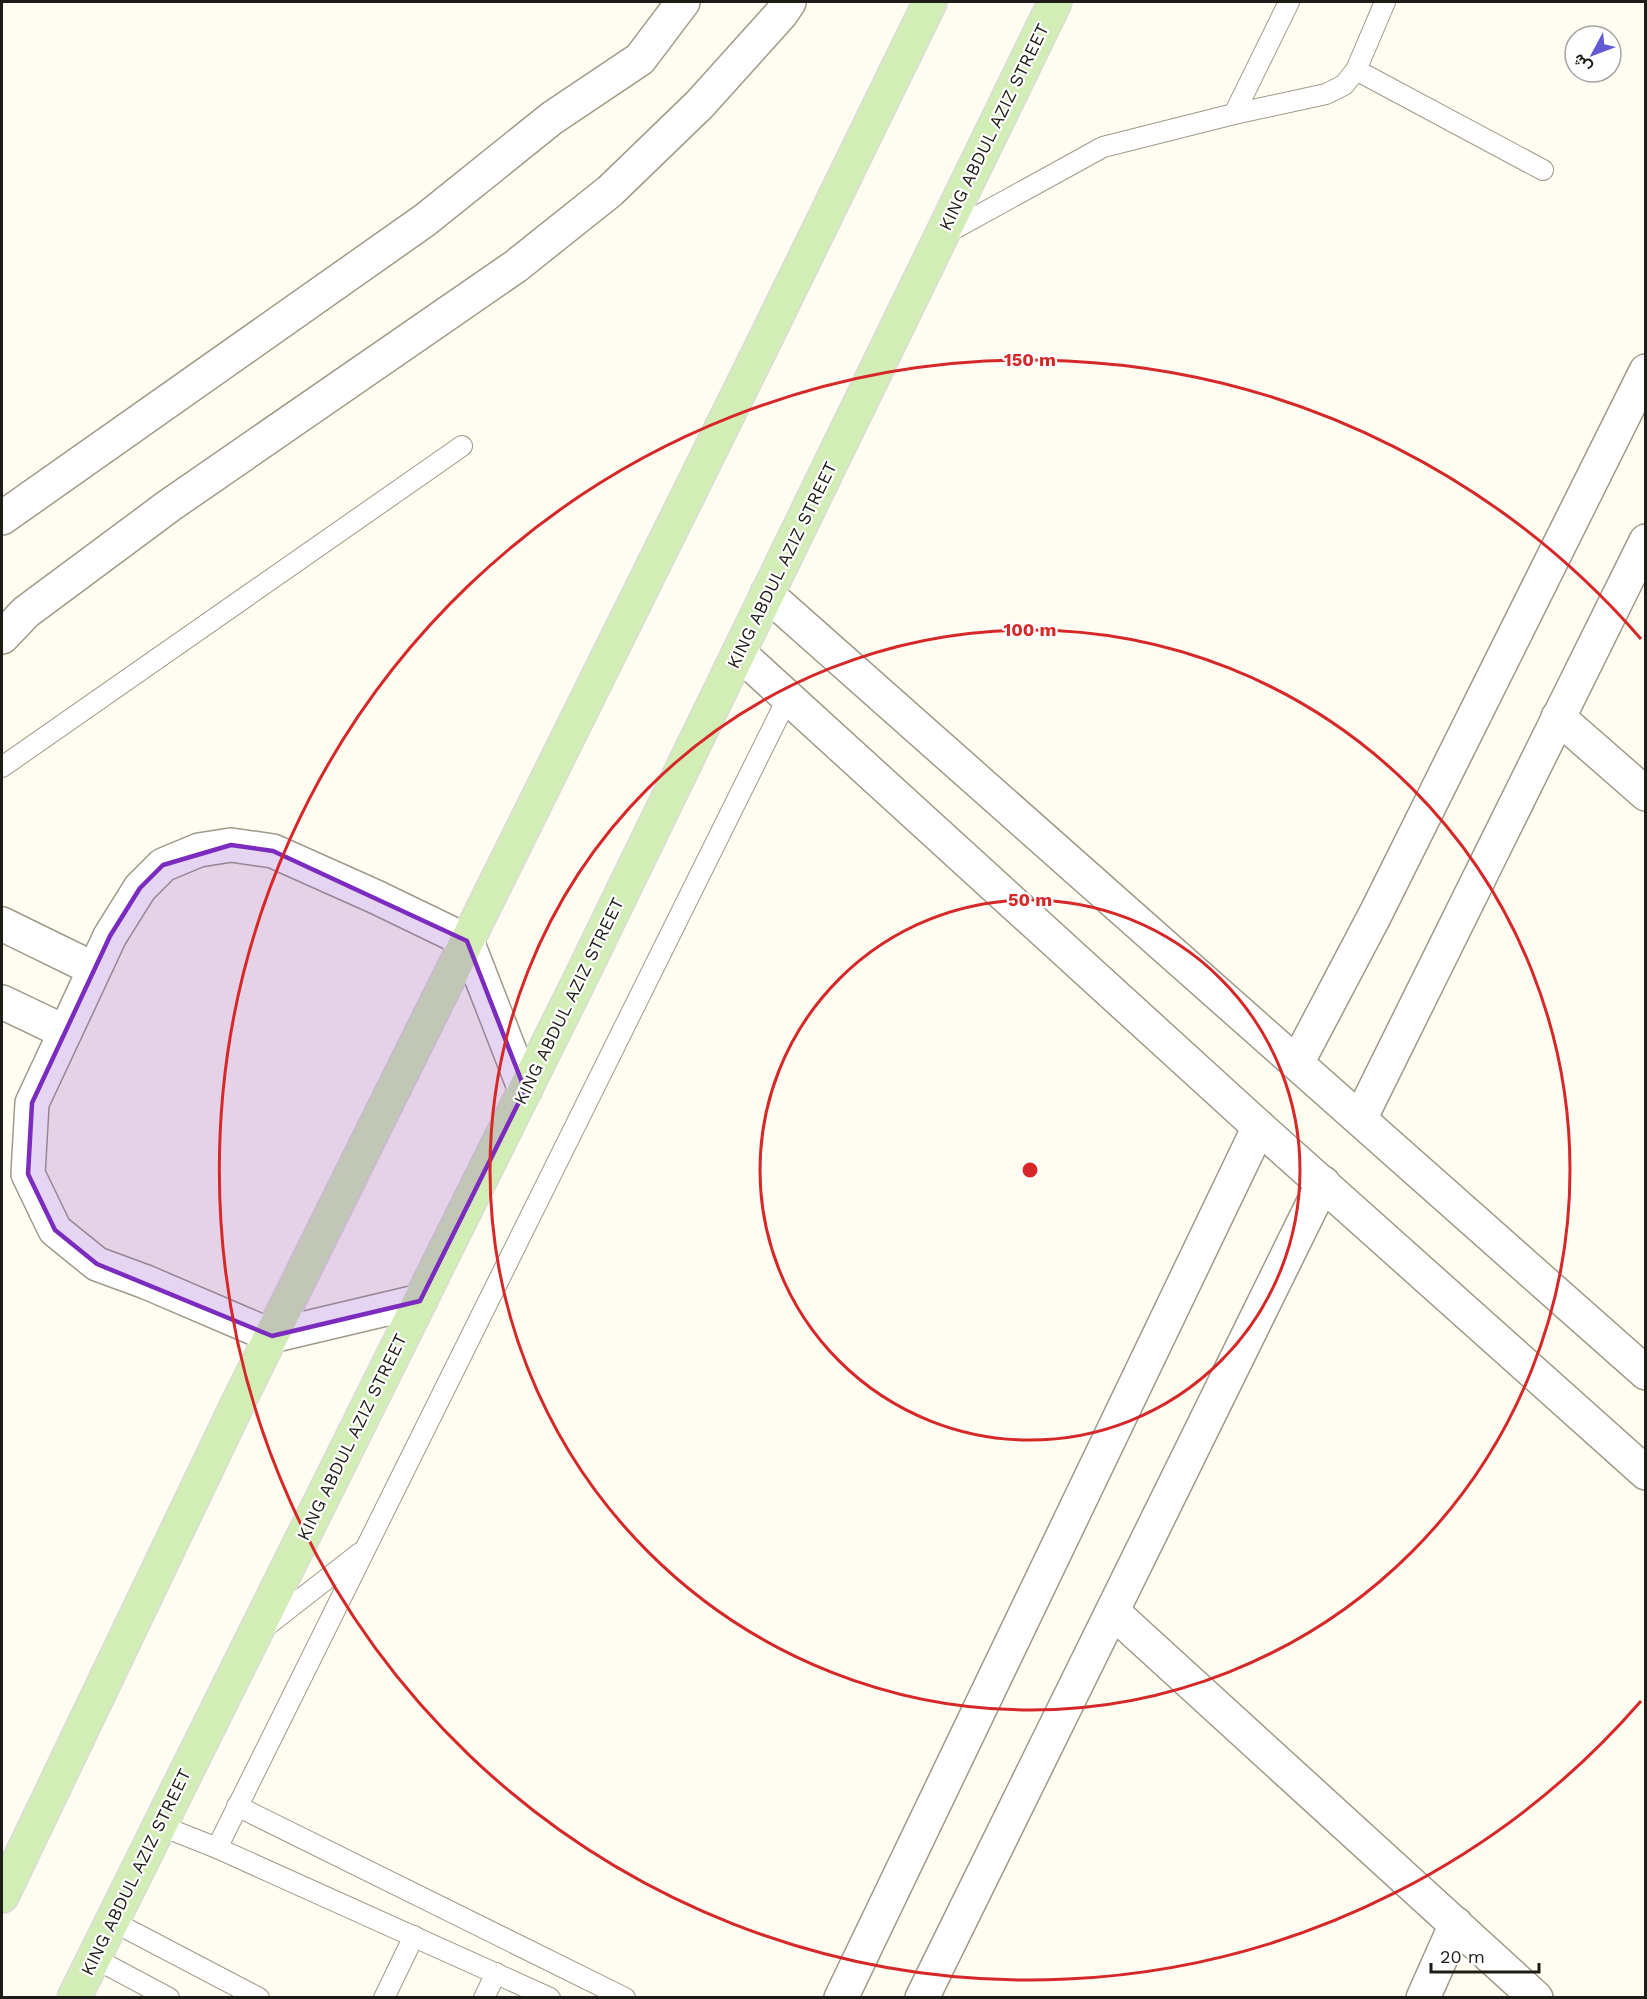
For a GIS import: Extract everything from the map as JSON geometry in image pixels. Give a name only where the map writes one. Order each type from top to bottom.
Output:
[{"type":"main road","points":[[2,1896],[272,1336],[930,2]]},
{"type":"main road","name":"KING ABDUL AZIZ STREET","points":[[74,1998],[525,1090],[1055,2]]},
{"type":"street","points":[[2,518],[425,220],[552,117],[640,58],[682,2]]},
{"type":"street","points":[[2,637],[26,612],[170,505],[516,266],[610,191],[700,104],[781,14],[789,2]]},
{"type":"street","points":[[1297,1063],[1375,915],[1646,371]]},
{"type":"street","points":[[1360,1119],[1646,540]]},
{"type":"street","points":[[768,594],[1646,1373]]},
{"type":"street","points":[[739,653],[1259,1127],[1646,1473]]},
{"type":"street","points":[[1558,717],[1646,794]]},
{"type":"street","points":[[420,1301],[272,1336],[146,1282],[97,1264],[55,1230],[28,1174],[32,1103],[110,936],[140,888],[163,865],[199,850],[231,845],[273,851],[467,941],[525,1090]]},
{"type":"street","points":[[2,924],[94,969]]},
{"type":"street","points":[[2,1002],[65,1032]]},
{"type":"street","points":[[841,1998],[1259,1127]]},
{"type":"street","points":[[922,1998],[1323,1183]]},
{"type":"street","points":[[1113,1612],[1536,1998]]},
{"type":"street","points":[[1423,1998],[1456,1924]]},
{"type":"lane","points":[[1234,114],[1289,2]]},
{"type":"lane","points":[[941,237],[1103,147],[1234,114],[1326,94],[1344,85],[1356,70],[1385,2]]},
{"type":"lane","points":[[1356,70],[1543,170]]},
{"type":"lane","points":[[2,767],[462,446]]},
{"type":"lane","points":[[217,1848],[788,697]]},
{"type":"lane","points":[[253,1636],[364,1550]]},
{"type":"lane","points":[[237,1806],[625,1998]]},
{"type":"lane","points":[[159,1825],[217,1848],[550,1998]]},
{"type":"lane","points":[[112,1921],[259,1998]]},
{"type":"lane","points":[[384,1998],[414,1936]]},
{"type":"lane","points":[[94,1958],[169,1998]]},
{"type":"lane","points":[[484,1998],[496,1973]]},
{"type":"highlighted area","points":[[231,845],[273,851],[467,941],[525,1090],[420,1301],[272,1336],[97,1264],[55,1230],[28,1174],[32,1103],[110,936],[140,888],[163,865]]}]
